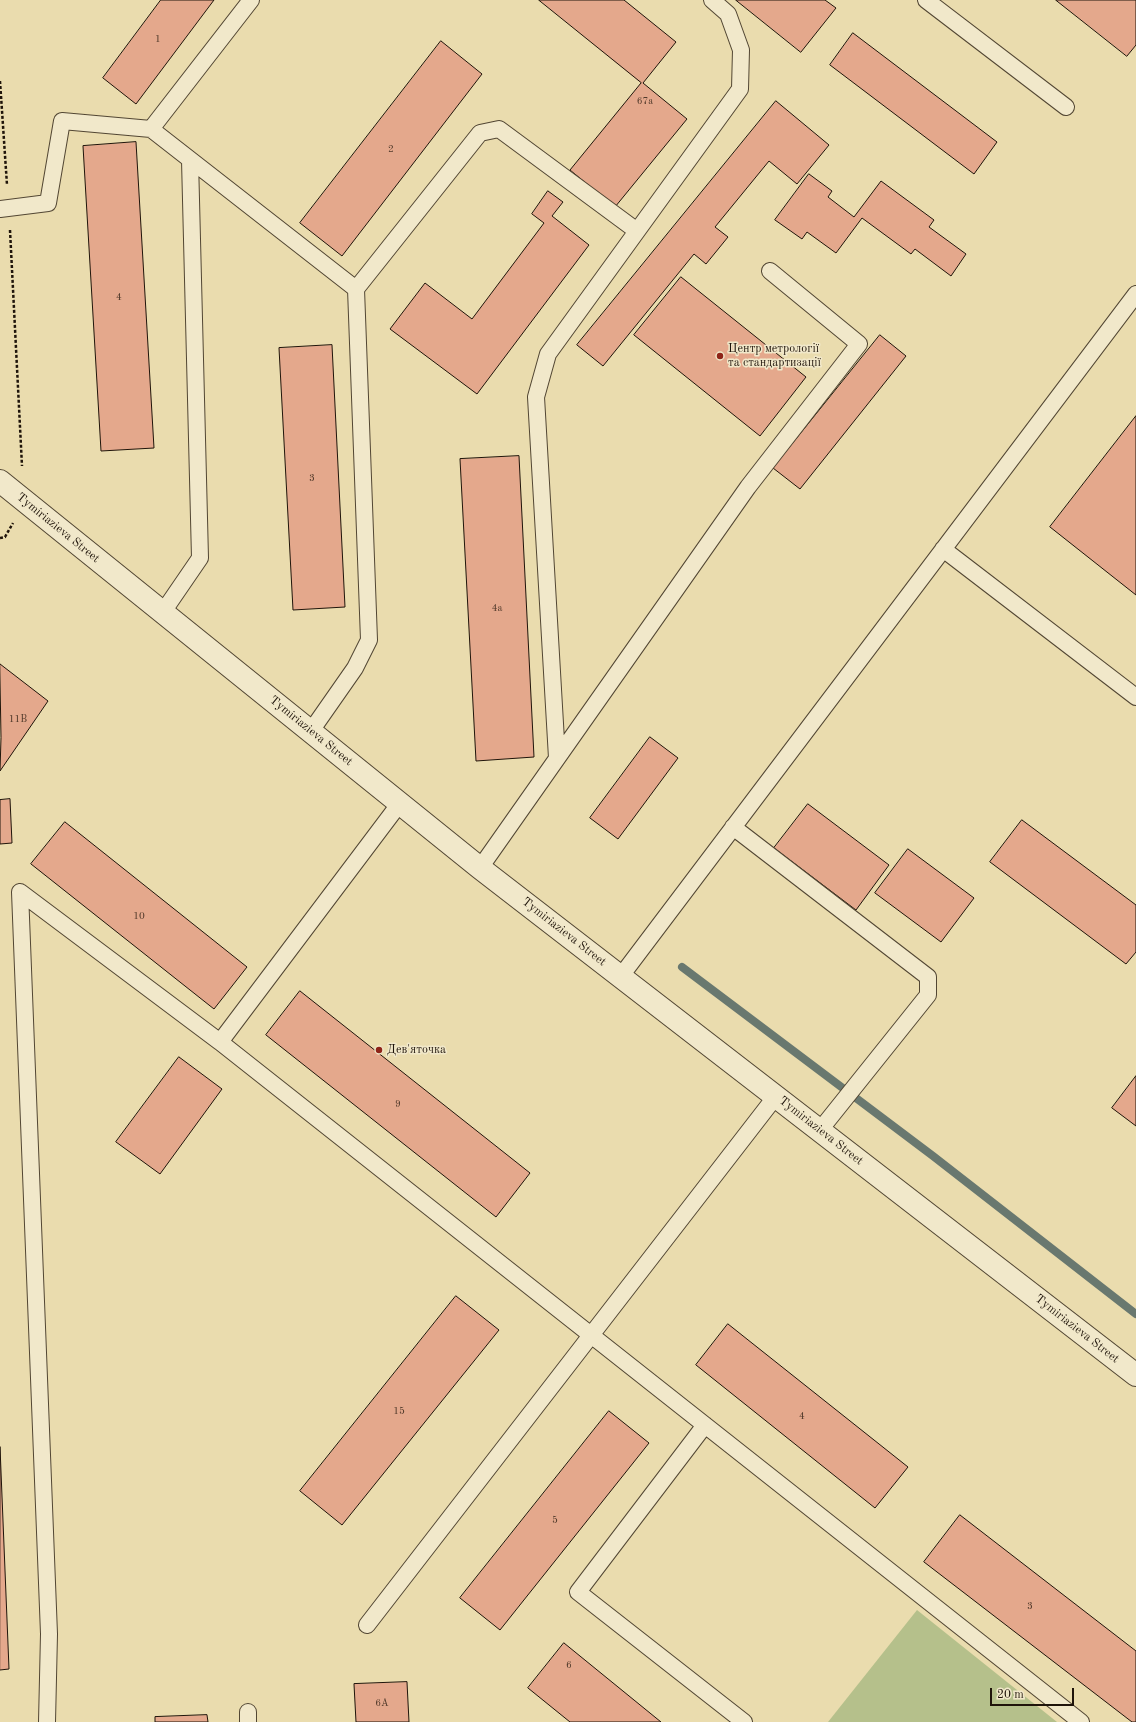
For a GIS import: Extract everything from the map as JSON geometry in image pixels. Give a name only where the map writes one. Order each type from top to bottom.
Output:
[{"type":"street","name":"Tymiriazieva Street","points":[[0,481],[480,868],[1136,1375]]},
{"type":"lane","points":[[151,129],[251,0]]},
{"type":"lane","points":[[557,758],[536,398],[548,354],[740,88],[741,50],[728,14],[712,0]]},
{"type":"lane","points":[[926,0],[1066,107]]},
{"type":"lane","points":[[4,209],[48,203],[62,121],[151,129],[356,289]]},
{"type":"lane","points":[[311,731],[355,668],[369,640],[356,289],[480,133],[499,129],[637,231]]},
{"type":"lane","points":[[163,612],[200,558],[190,160]]},
{"type":"lane","points":[[480,868],[748,487],[859,344],[770,271]]},
{"type":"lane","points":[[621,976],[1136,294]]},
{"type":"lane","points":[[943,549],[1136,697]]},
{"type":"lane","points":[[220,1042],[400,803]]},
{"type":"lane","points":[[733,828],[928,977],[928,995],[820,1130]]},
{"type":"lane","points":[[47,1722],[49,1634],[20,892],[220,1042],[1081,1722]]},
{"type":"lane","points":[[367,1625],[776,1096]]},
{"type":"lane","points":[[704,1425],[578,1592],[744,1722]]},
{"type":"path","points":[[0,81],[4,209],[24,500],[5,537],[0,538]]},
{"type":"green space","points":[[917,1610],[1057,1722],[828,1722]]},
{"type":"building","points":[[161,0],[214,0],[136,104],[103,78]]},
{"type":"building","points":[[539,0],[624,0],[676,42],[643,83],[687,119],[615,207],[570,170],[641,83]]},
{"type":"building","points":[[736,0],[825,0],[836,8],[801,52]]},
{"type":"building","points":[[1056,0],[1136,0],[1136,45],[1127,56]]},
{"type":"building","points":[[853,33],[997,142],[974,174],[830,65]]},
{"type":"building","points":[[441,41],[482,74],[342,256],[300,223]]},
{"type":"building","points":[[776,101],[829,145],[797,184],[769,161],[715,227],[728,237],[706,264],[694,254],[603,366],[577,345]]},
{"type":"building","points":[[136,142],[154,448],[101,451],[83,146]]},
{"type":"building","points":[[809,174],[832,191],[828,197],[854,217],[881,181],[934,220],[929,227],[966,254],[951,276],[915,249],[911,254],[862,218],[836,253],[807,232],[802,239],[775,220]]},
{"type":"building","points":[[548,191],[563,202],[552,216],[589,245],[477,394],[390,329],[425,283],[472,319],[544,223],[532,214]]},
{"type":"building","name":"Центр метрології та стандартизації","points":[[681,277],[806,377],[760,436],[634,335]]},
{"type":"building","points":[[880,335],[906,356],[800,489],[773,468]]},
{"type":"building","points":[[332,345],[345,607],[293,610],[279,348]]},
{"type":"building","points":[[1136,416],[1136,595],[1050,527]]},
{"type":"building","points":[[519,456],[534,757],[476,761],[460,459]]},
{"type":"building","points":[[0,664],[48,701],[0,771],[1,738]]},
{"type":"building","points":[[650,737],[678,758],[618,839],[590,818]]},
{"type":"building","points":[[10,799],[12,843],[0,844],[0,800]]},
{"type":"building","points":[[808,804],[889,865],[856,910],[774,848]]},
{"type":"building","points":[[1022,820],[1136,905],[1136,952],[1126,964],[990,862]]},
{"type":"building","points":[[65,822],[247,967],[214,1009],[31,864]]},
{"type":"building","points":[[908,849],[974,898],[941,942],[875,893]]},
{"type":"building","points":[[300,991],[530,1173],[496,1217],[266,1035]]},
{"type":"building","points":[[179,1057],[222,1089],[160,1174],[116,1142]]},
{"type":"building","points":[[1136,1076],[1136,1126],[1112,1108]]},
{"type":"building","points":[[456,1296],[499,1330],[342,1525],[300,1491]]},
{"type":"building","points":[[728,1324],[908,1467],[875,1508],[696,1365]]},
{"type":"building","points":[[609,1411],[649,1443],[500,1630],[460,1598]]},
{"type":"building","points":[[0,1447],[9,1669],[0,1670]]},
{"type":"building","points":[[960,1515],[1136,1651],[1136,1722],[1132,1722],[924,1562]]},
{"type":"building","points":[[564,1643],[661,1722],[570,1722],[528,1688]]},
{"type":"building","points":[[407,1682],[409,1722],[356,1722],[354,1684]]},
{"type":"building","points":[[207,1715],[208,1722],[155,1722],[155,1717]]},
{"type":"waterway","points":[[682,967],[933,1156],[1136,1314]]},
{"type":"place","name":"Центр метрології та стандартизації","points":[[720,356]]},
{"type":"place","name":"Дев'яточка","points":[[379,1050]]}]
